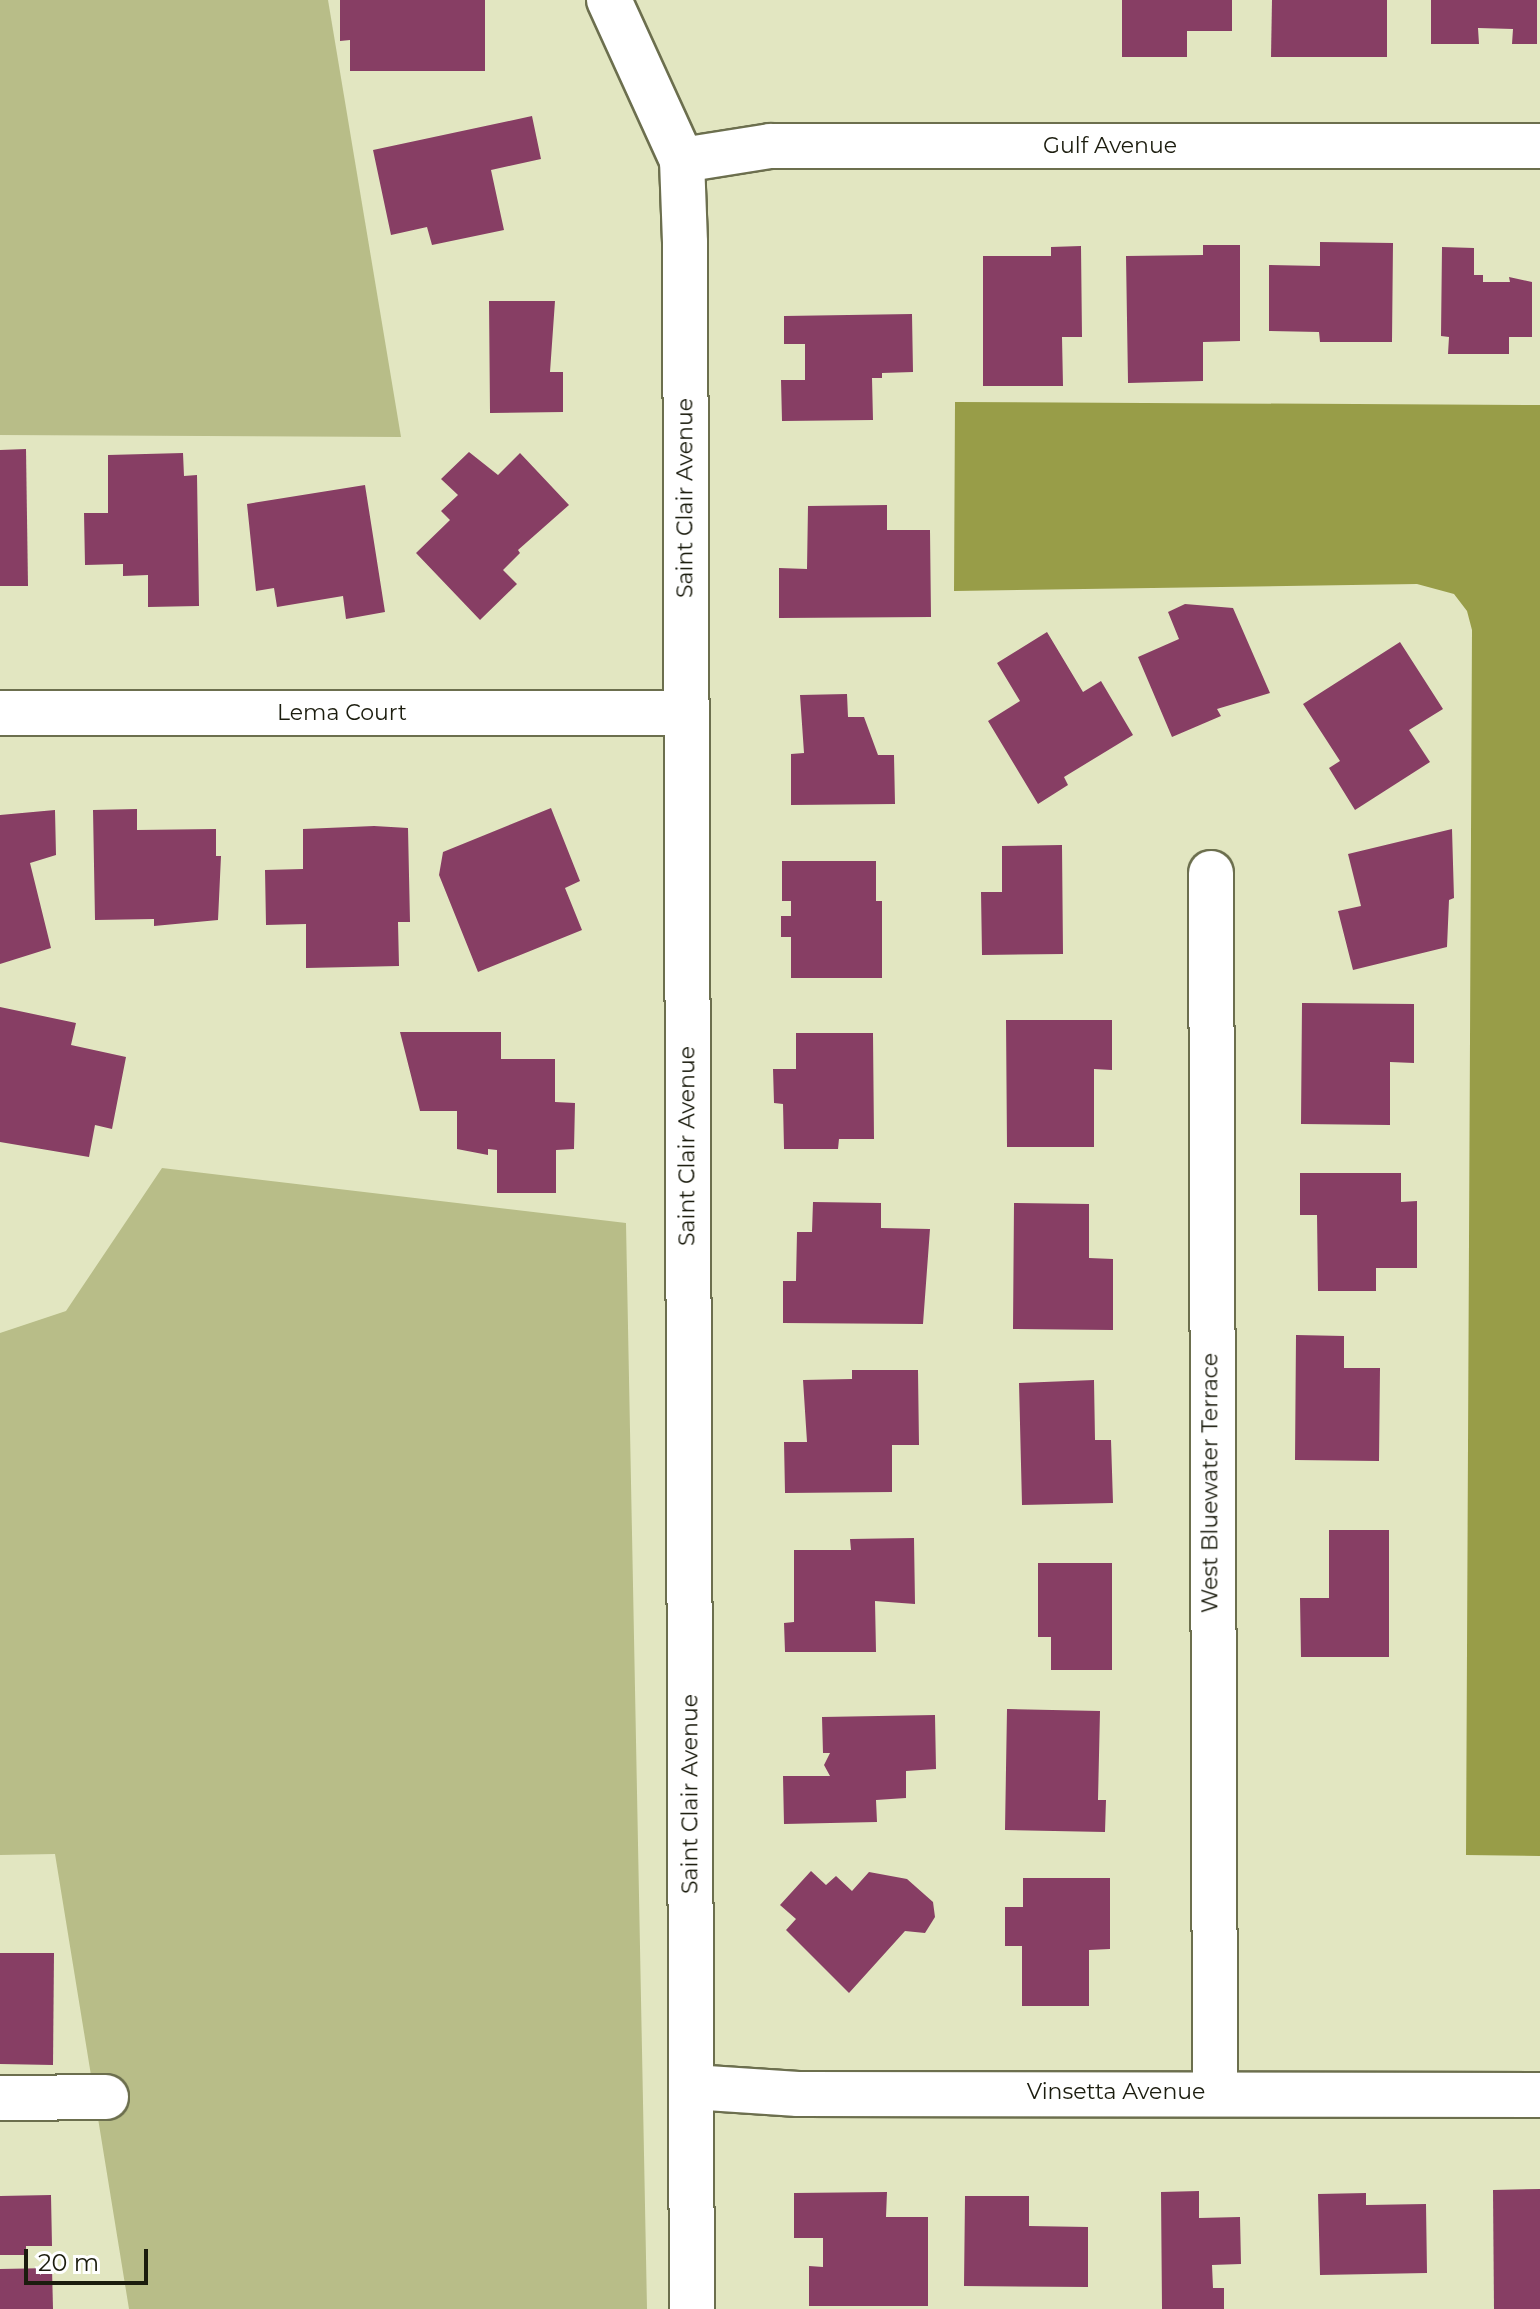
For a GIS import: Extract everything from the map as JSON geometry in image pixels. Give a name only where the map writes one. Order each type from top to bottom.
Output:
[{"type":"street","name":"Saint Clair Avenue","points":[[609,0],[682,160],[692,2309]]},
{"type":"street","name":"Gulf Avenue","points":[[682,160],[770,146],[1540,146]]},
{"type":"street","name":"Lema Court","points":[[0,713],[685,713]]},
{"type":"street","name":"West Bluewater Terrace","points":[[1211,873],[1215,2093]]},
{"type":"street","name":"Vinsetta Avenue","points":[[692,2087],[798,2094],[1540,2095]]},
{"type":"street","points":[[0,2098],[106,2097]]},
{"type":"shaded area","points":[[0,0],[328,0],[401,437],[0,435]]},
{"type":"shaded area","points":[[955,402],[1540,405],[1540,1856],[1466,1855],[1472,630],[1467,611],[1454,594],[1417,584],[954,591]]},
{"type":"shaded area","points":[[162,1168],[626,1223],[647,2309],[129,2309],[55,1854],[0,1855],[0,1333],[66,1311]]},
{"type":"building","points":[[340,0],[485,0],[485,71],[350,71],[350,40],[340,41]]},
{"type":"building","points":[[1122,0],[1232,0],[1232,31],[1187,31],[1187,57],[1122,57]]},
{"type":"building","points":[[1272,0],[1387,0],[1387,57],[1271,57]]},
{"type":"building","points":[[1431,0],[1537,0],[1537,44],[1512,44],[1513,29],[1478,28],[1479,44],[1431,44]]},
{"type":"building","points":[[532,116],[541,159],[491,170],[504,230],[432,245],[427,227],[391,235],[373,150]]},
{"type":"building","points":[[1320,242],[1393,243],[1392,342],[1320,342],[1319,332],[1269,331],[1269,265],[1320,266]]},
{"type":"building","points":[[1203,245],[1240,245],[1240,341],[1203,342],[1203,381],[1128,383],[1126,256],[1203,255]]},
{"type":"building","points":[[1081,246],[1082,337],[1062,337],[1063,386],[983,386],[983,256],[1051,256],[1051,247]]},
{"type":"building","points":[[1442,247],[1474,248],[1474,275],[1483,275],[1483,282],[1510,282],[1509,277],[1532,282],[1532,337],[1509,337],[1509,354],[1448,354],[1449,337],[1441,336]]},
{"type":"building","points":[[489,301],[555,301],[550,372],[563,372],[563,412],[490,413]]},
{"type":"building","points":[[912,314],[913,372],[882,373],[882,378],[872,378],[873,420],[782,421],[781,380],[805,380],[805,344],[784,344],[784,316]]},
{"type":"building","points":[[26,449],[28,586],[0,586],[0,450]]},
{"type":"building","points":[[469,452],[498,475],[520,453],[569,505],[518,550],[520,553],[503,570],[517,584],[480,620],[416,553],[450,520],[441,511],[458,495],[441,479]]},
{"type":"building","points":[[183,453],[184,476],[197,475],[199,606],[148,607],[148,575],[123,576],[123,564],[85,565],[84,513],[108,513],[108,455]]},
{"type":"building","points":[[365,485],[385,612],[346,619],[343,596],[277,607],[274,588],[256,591],[247,504]]},
{"type":"building","points":[[887,505],[887,530],[930,530],[931,617],[779,618],[779,568],[807,569],[808,506]]},
{"type":"building","points":[[1185,604],[1233,608],[1270,693],[1217,709],[1221,716],[1172,737],[1138,657],[1179,639],[1168,612]]},
{"type":"building","points":[[1047,632],[1083,692],[1101,681],[1133,735],[1064,777],[1068,785],[1038,804],[988,721],[1020,701],[997,663]]},
{"type":"building","points":[[1400,642],[1443,709],[1409,730],[1430,762],[1355,810],[1329,768],[1340,761],[1303,704]]},
{"type":"building","points":[[847,694],[848,717],[864,717],[878,755],[894,755],[895,804],[791,805],[791,754],[804,753],[800,695]]},
{"type":"building","points":[[551,808],[580,881],[565,888],[582,930],[478,972],[439,875],[443,852]]},
{"type":"building","points":[[137,809],[137,830],[216,829],[216,856],[221,856],[218,920],[154,926],[154,919],[95,920],[93,810]]},
{"type":"building","points":[[55,810],[56,855],[30,863],[51,948],[0,964],[0,815]]},
{"type":"building","points":[[408,828],[410,922],[398,922],[399,966],[306,968],[306,924],[266,925],[265,870],[303,869],[303,829]]},
{"type":"building","points":[[1452,829],[1454,898],[1449,900],[1447,947],[1353,970],[1338,911],[1361,906],[1348,854]]},
{"type":"building","points":[[1062,845],[1063,954],[982,955],[981,892],[1002,892],[1002,846]]},
{"type":"building","points":[[782,861],[876,861],[876,901],[882,901],[882,978],[791,978],[791,937],[781,937],[781,916],[791,916],[791,901],[782,901]]},
{"type":"building","points":[[1302,1003],[1414,1004],[1414,1063],[1390,1062],[1390,1125],[1301,1124]]},
{"type":"building","points":[[0,1007],[76,1023],[71,1045],[126,1057],[112,1129],[95,1125],[89,1157],[0,1142]]},
{"type":"building","points":[[1006,1020],[1112,1020],[1112,1070],[1094,1069],[1094,1147],[1007,1147]]},
{"type":"building","points":[[400,1032],[501,1032],[501,1059],[555,1059],[555,1102],[575,1103],[574,1149],[556,1150],[556,1193],[497,1193],[497,1150],[488,1149],[488,1155],[457,1149],[457,1111],[420,1111]]},
{"type":"building","points":[[796,1033],[873,1033],[874,1139],[839,1139],[838,1149],[784,1149],[783,1104],[774,1103],[773,1069],[796,1069]]},
{"type":"building","points":[[1300,1173],[1401,1173],[1401,1202],[1417,1201],[1417,1268],[1376,1268],[1376,1291],[1318,1291],[1317,1215],[1300,1215]]},
{"type":"building","points":[[813,1202],[881,1203],[881,1228],[930,1229],[923,1324],[783,1323],[783,1281],[796,1281],[797,1232],[812,1232]]},
{"type":"building","points":[[1014,1203],[1089,1204],[1089,1258],[1113,1259],[1113,1330],[1013,1329]]},
{"type":"building","points":[[1296,1335],[1344,1336],[1344,1368],[1380,1368],[1379,1461],[1295,1460]]},
{"type":"building","points":[[852,1370],[918,1370],[919,1445],[892,1445],[892,1492],[785,1493],[784,1442],[807,1442],[803,1380],[852,1379]]},
{"type":"building","points":[[1094,1380],[1095,1440],[1111,1440],[1113,1503],[1022,1505],[1019,1383]]},
{"type":"building","points":[[1329,1530],[1389,1530],[1389,1657],[1301,1657],[1300,1598],[1329,1598]]},
{"type":"building","points":[[914,1538],[915,1604],[875,1601],[876,1652],[785,1652],[784,1623],[794,1622],[794,1550],[851,1550],[850,1539]]},
{"type":"building","points":[[1038,1563],[1112,1563],[1112,1670],[1051,1670],[1051,1637],[1038,1637]]},
{"type":"building","points":[[1007,1709],[1100,1711],[1098,1800],[1106,1800],[1105,1832],[1005,1830]]},
{"type":"building","points":[[935,1715],[936,1769],[906,1771],[906,1798],[876,1800],[877,1822],[784,1824],[783,1776],[830,1776],[824,1765],[830,1753],[823,1753],[822,1717]]},
{"type":"building","points":[[811,1871],[826,1885],[836,1876],[852,1891],[869,1872],[907,1879],[933,1902],[935,1917],[925,1933],[905,1931],[849,1993],[786,1930],[796,1919],[780,1905]]},
{"type":"building","points":[[1023,1878],[1110,1878],[1110,1949],[1089,1950],[1089,2006],[1022,2006],[1022,1946],[1005,1946],[1005,1907],[1023,1907]]},
{"type":"building","points":[[0,1953],[54,1953],[53,2065],[0,2064]]},
{"type":"building","points":[[1540,2189],[1540,2309],[1494,2309],[1493,2190]]},
{"type":"building","points":[[1199,2191],[1199,2218],[1240,2217],[1241,2264],[1212,2265],[1213,2288],[1224,2288],[1224,2309],[1162,2309],[1161,2192]]},
{"type":"building","points":[[887,2192],[886,2217],[928,2217],[928,2306],[809,2306],[809,2266],[823,2267],[823,2238],[794,2238],[794,2193]]},
{"type":"building","points":[[1366,2193],[1366,2205],[1426,2204],[1427,2273],[1320,2275],[1318,2194]]},
{"type":"building","points":[[51,2195],[52,2246],[26,2246],[26,2255],[0,2255],[0,2196]]},
{"type":"building","points":[[965,2196],[1029,2196],[1029,2226],[1088,2227],[1088,2287],[964,2286]]},
{"type":"building","points":[[52,2268],[53,2309],[0,2309],[0,2269]]}]
